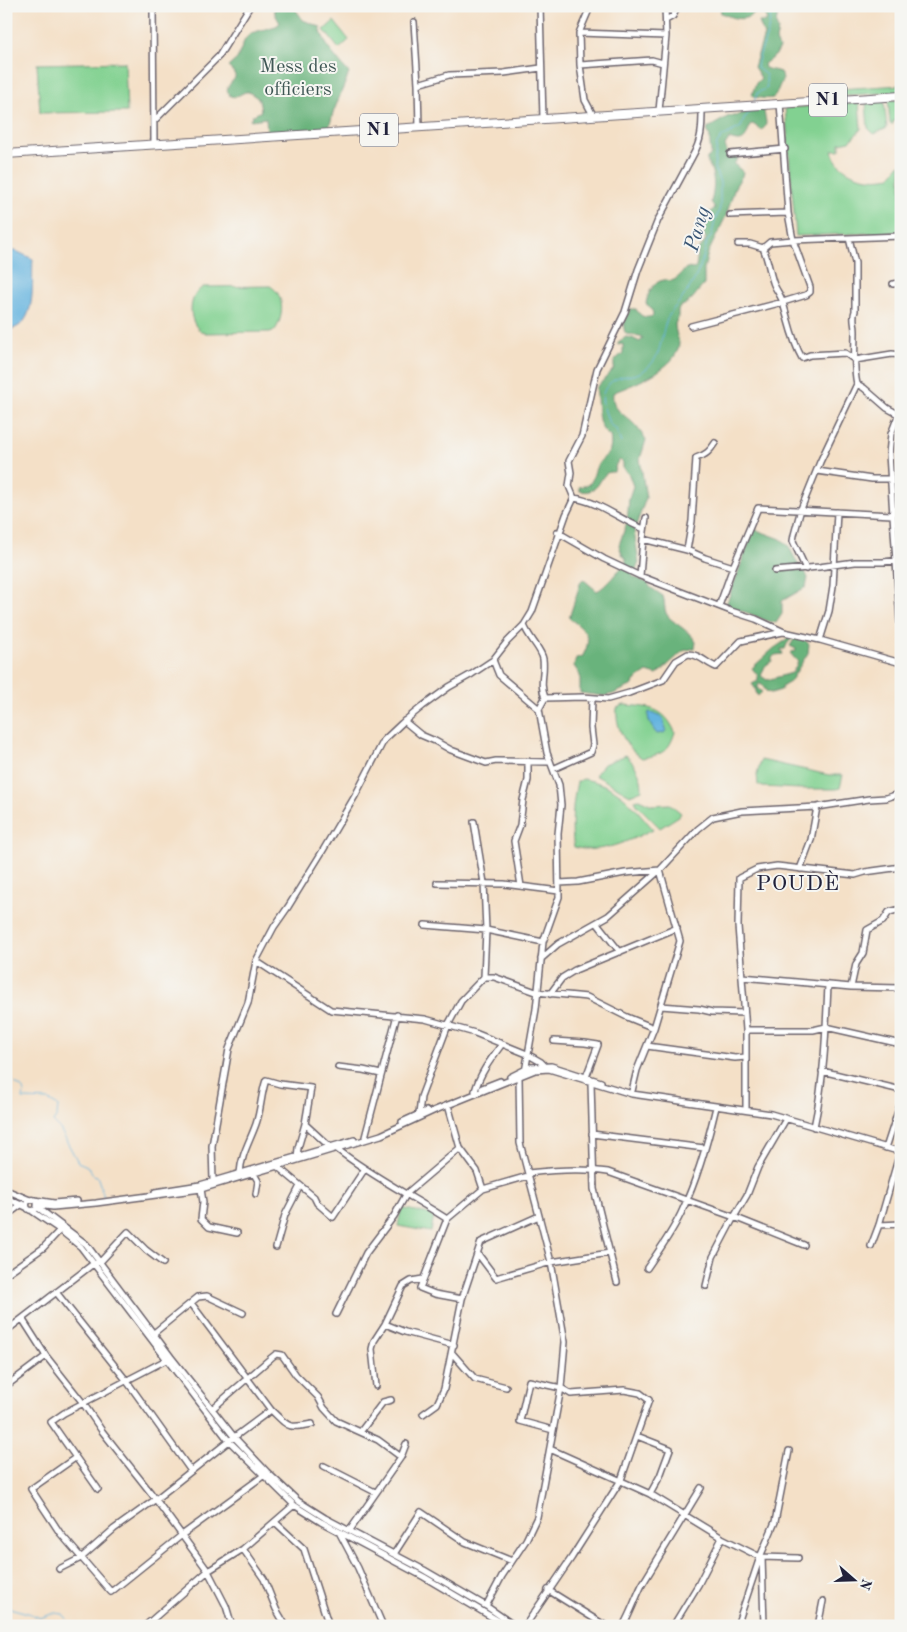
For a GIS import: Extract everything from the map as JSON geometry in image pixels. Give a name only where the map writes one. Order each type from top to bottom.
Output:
[{"type":"highway","name":"N1","points":[[6,154],[154,143],[419,128],[659,110],[901,96]]},
{"type":"street","points":[[153,6],[154,143]]},
{"type":"street","points":[[155,120],[219,56],[250,6]]},
{"type":"street","points":[[540,6],[540,68],[543,119]]},
{"type":"street","points":[[588,6],[588,12],[579,34],[580,65],[585,100],[593,115]]},
{"type":"street","points":[[659,110],[666,36],[665,6]]},
{"type":"street","points":[[666,20],[674,16],[680,6]]},
{"type":"street","points":[[414,22],[419,128]]},
{"type":"street","points":[[579,34],[666,36]]},
{"type":"street","points":[[580,65],[652,60],[663,63]]},
{"type":"street","points":[[418,84],[449,75],[540,68]]},
{"type":"street","points":[[691,326],[783,302],[810,292],[810,287],[793,240],[788,213],[785,149],[780,103]]},
{"type":"street","points":[[213,1181],[212,1146],[229,1049],[248,1004],[256,961],[274,927],[355,796],[384,740],[404,721],[449,687],[493,660],[524,625],[532,612],[558,532],[574,498],[569,486],[570,461],[582,436],[597,369],[625,312],[638,270],[658,220],[697,150],[703,122],[702,109]]},
{"type":"street","points":[[730,154],[785,149]]},
{"type":"street","points":[[730,215],[788,213]]},
{"type":"street","points":[[763,248],[770,242],[901,236]]},
{"type":"street","points":[[806,568],[793,541],[801,509],[831,436],[857,384],[854,373],[855,330],[853,316],[855,311],[855,263],[849,238]]},
{"type":"street","points":[[738,244],[750,244],[763,248]]},
{"type":"street","points":[[763,248],[768,260],[773,283],[783,302],[788,323],[802,358],[810,355],[845,353],[855,360],[892,354],[901,355]]},
{"type":"street","points":[[893,284],[901,284]]},
{"type":"street","points":[[857,384],[876,400],[898,414]]},
{"type":"street","points":[[901,408],[891,434],[889,454],[892,515],[898,560],[901,638]]},
{"type":"street","points":[[688,550],[696,458],[704,456],[715,443]]},
{"type":"street","points":[[817,471],[872,479],[890,479]]},
{"type":"street","points":[[574,498],[602,507],[644,529]]},
{"type":"street","points":[[719,606],[733,566],[758,508],[892,515]]},
{"type":"street","points":[[820,640],[829,611],[837,512]]},
{"type":"street","points":[[640,576],[642,539],[646,518]]},
{"type":"street","points":[[558,532],[604,560],[640,576],[756,619],[784,632],[901,663]]},
{"type":"street","points":[[642,539],[688,550],[705,558],[733,566]]},
{"type":"street","points":[[775,571],[855,562],[898,560]]},
{"type":"street","points":[[524,625],[527,634],[544,658],[541,688],[545,698]]},
{"type":"street","points":[[545,698],[583,697],[608,699],[663,680],[676,661],[688,654],[699,656],[705,662],[716,667],[741,641],[784,632]]},
{"type":"street","points":[[493,660],[499,675],[539,708],[547,753],[559,785],[561,805],[558,834],[559,891],[556,908],[543,942],[525,1071]]},
{"type":"street","points":[[539,708],[545,698]]},
{"type":"street","points":[[553,769],[591,752],[593,745],[591,728],[592,698]]},
{"type":"street","points":[[404,721],[421,735],[451,750],[486,763],[496,761],[550,762]]},
{"type":"street","points":[[521,886],[514,842],[520,825],[528,780],[528,761]]},
{"type":"street","points":[[540,960],[558,944],[597,923],[624,903],[660,870],[698,829],[713,818],[726,813],[817,807],[886,798],[901,794]]},
{"type":"street","points":[[800,869],[811,840],[817,807]]},
{"type":"street","points":[[419,1114],[421,1098],[448,1025],[462,1001],[484,977],[486,930],[484,883],[474,822]]},
{"type":"street","points":[[746,1108],[746,1030],[738,926],[739,878],[757,869],[777,866],[855,875],[901,867]]},
{"type":"street","points":[[559,883],[660,870]]},
{"type":"street","points":[[632,1090],[637,1070],[654,1028],[680,941],[660,870]]},
{"type":"street","points":[[438,883],[484,883],[559,891]]},
{"type":"street","points":[[851,987],[854,970],[863,953],[867,930],[883,921],[889,912],[901,909]]},
{"type":"street","points":[[597,923],[620,952]]},
{"type":"street","points":[[425,925],[486,930],[543,942]]},
{"type":"street","points":[[550,994],[562,978],[575,970],[677,928]]},
{"type":"street","points":[[256,961],[331,1010],[425,1019],[475,1033],[527,1054],[544,1065]]},
{"type":"street","points":[[484,977],[494,977],[536,992],[587,998],[654,1028]]},
{"type":"street","points":[[742,977],[851,987],[901,988]]},
{"type":"street","points":[[814,1127],[820,1104],[828,985]]},
{"type":"street","points":[[661,1006],[712,1012],[744,1013]]},
{"type":"street","points":[[365,1137],[397,1015]]},
{"type":"street","points":[[746,1030],[813,1030],[826,1027],[901,1044]]},
{"type":"street","points":[[554,1041],[598,1045],[586,1077]]},
{"type":"street","points":[[475,1091],[478,1080],[502,1044]]},
{"type":"street","points":[[648,1046],[735,1058],[746,1057]]},
{"type":"street","points":[[6,1190],[35,1203],[53,1207],[200,1185],[365,1137],[475,1091],[544,1065],[632,1090],[746,1108],[771,1114],[901,1152],[871,1246]]},
{"type":"street","points":[[338,1067],[381,1074]]},
{"type":"street","points":[[104,1200],[201,1189],[337,1149],[380,1135],[518,1076],[525,1071],[550,1070],[632,1094],[771,1114]]},
{"type":"street","points":[[822,1071],[901,1090]]},
{"type":"street","points":[[486,1606],[526,1540],[537,1517],[561,1388],[565,1342],[551,1262],[520,1143],[518,1076]]},
{"type":"street","points":[[240,1173],[243,1154],[256,1123],[266,1080],[311,1088],[297,1158]]},
{"type":"street","points":[[591,1083],[594,1189],[617,1282]]},
{"type":"street","points":[[886,1148],[901,1102]]},
{"type":"street","points":[[448,1105],[460,1148],[477,1171],[483,1189]]},
{"type":"street","points":[[647,1268],[677,1222],[687,1200],[716,1107]]},
{"type":"street","points":[[706,1286],[713,1257],[746,1195],[758,1167],[786,1119]]},
{"type":"street","points":[[305,1124],[330,1147]]},
{"type":"street","points":[[592,1134],[704,1148]]},
{"type":"street","points":[[336,1314],[366,1253],[394,1216],[407,1193],[460,1148]]},
{"type":"street","points":[[337,1149],[364,1170],[407,1193],[447,1219]]},
{"type":"street","points":[[278,1167],[334,1217],[364,1170]]},
{"type":"street","points":[[462,1299],[435,1294],[420,1288],[447,1219],[483,1189],[550,1170],[608,1172],[734,1217],[804,1245]]},
{"type":"street","points":[[254,1174],[258,1181],[256,1194]]},
{"type":"street","points":[[276,1247],[285,1215],[300,1186]]},
{"type":"street","points":[[201,1189],[203,1202],[201,1219],[209,1227],[237,1233]]},
{"type":"street","points":[[6,1198],[32,1211],[60,1230],[81,1248],[228,1441],[294,1505],[339,1532],[424,1577],[507,1626]]},
{"type":"street","points":[[32,1211],[35,1203]]},
{"type":"street","points":[[6,1216],[26,1204],[35,1203],[86,1244],[101,1261],[235,1438],[298,1501],[325,1518],[394,1554],[486,1606],[515,1626]]},
{"type":"street","points":[[423,1414],[437,1404],[444,1389],[462,1299],[481,1242],[539,1216]]},
{"type":"street","points":[[879,1225],[901,1224]]},
{"type":"street","points":[[6,1274],[43,1248],[60,1230]]},
{"type":"street","points":[[6,1331],[23,1320],[93,1264],[101,1261],[128,1232],[146,1250],[163,1263]]},
{"type":"street","points":[[478,1254],[496,1278],[551,1262],[610,1254]]},
{"type":"street","points":[[376,1386],[372,1349],[374,1341],[385,1324],[402,1286],[411,1281],[423,1279]]},
{"type":"street","points":[[56,1292],[126,1380],[191,1471]]},
{"type":"street","points":[[154,1333],[198,1297],[207,1296],[243,1313]]},
{"type":"street","points":[[190,1303],[271,1410],[289,1427],[312,1424]]},
{"type":"street","points":[[23,1320],[46,1356],[156,1499],[208,1571],[226,1606],[232,1626]]},
{"type":"street","points":[[385,1324],[405,1332],[454,1345]]},
{"type":"street","points":[[212,1409],[276,1354],[282,1355],[296,1375],[318,1396],[324,1408],[336,1421],[362,1431],[401,1457]]},
{"type":"street","points":[[452,1354],[474,1379],[506,1387]]},
{"type":"street","points":[[6,1386],[46,1356]]},
{"type":"street","points":[[98,1489],[51,1422],[64,1413],[166,1360]]},
{"type":"street","points":[[525,1626],[621,1480],[649,1400],[640,1393],[624,1390],[571,1394],[561,1388],[529,1381],[520,1421],[553,1430]]},
{"type":"street","points":[[362,1431],[383,1402],[391,1400]]},
{"type":"street","points":[[59,1569],[81,1558],[114,1529],[271,1410]]},
{"type":"street","points":[[637,1436],[670,1449],[660,1476],[650,1494]]},
{"type":"street","points":[[350,1530],[401,1457],[406,1444]]},
{"type":"street","points":[[550,1449],[650,1494],[722,1538],[761,1557],[798,1558]]},
{"type":"street","points":[[737,1626],[775,1522],[789,1451]]},
{"type":"street","points":[[75,1458],[31,1489],[60,1534],[111,1592],[182,1535],[263,1476]]},
{"type":"street","points":[[324,1466],[376,1492]]},
{"type":"street","points":[[623,1626],[632,1611],[642,1585],[702,1488]]},
{"type":"street","points":[[145,1626],[208,1571],[243,1548],[294,1505]]},
{"type":"street","points":[[394,1554],[421,1512],[465,1542],[512,1561]]},
{"type":"street","points":[[274,1522],[304,1549],[329,1626]]},
{"type":"street","points":[[339,1532],[358,1568],[383,1626]]},
{"type":"street","points":[[673,1626],[698,1585],[722,1538]]},
{"type":"street","points":[[243,1548],[264,1579],[276,1609],[286,1626]]},
{"type":"street","points":[[761,1557],[764,1626]]},
{"type":"street","points":[[548,1590],[606,1626]]},
{"type":"street","points":[[818,1626],[823,1601]]},
{"type":"green space","name":"Mess des officiers","points":[[274,6],[293,6],[303,20],[320,27],[328,46],[349,73],[329,128],[267,132],[266,118],[250,120],[252,116],[261,111],[259,99],[249,92],[235,97],[230,96],[227,90],[235,77],[235,74],[228,67],[237,59],[245,39],[251,33],[276,26],[280,23],[275,14]]},
{"type":"green space","points":[[720,6],[779,6],[776,40],[779,48],[776,55],[764,64],[765,68],[780,72],[783,79],[774,97],[768,99],[754,97],[752,94],[756,83],[761,78],[754,67],[764,35],[759,22],[766,22],[767,20],[763,11],[757,10],[749,17],[740,19],[721,13]]},
{"type":"green space","points":[[334,21],[349,40],[339,49],[324,30]]},
{"type":"green space","points":[[125,62],[127,112],[40,113],[37,64]]},
{"type":"green space","points":[[901,85],[901,92],[812,97],[817,90]]},
{"type":"green space","points":[[888,100],[901,100],[901,125],[899,121],[893,121],[893,124],[890,124]]},
{"type":"green space","points":[[884,101],[887,128],[874,134],[868,128],[866,103]]},
{"type":"green space","points":[[859,103],[861,129],[850,141],[840,143],[840,150],[832,150],[835,159],[847,171],[864,177],[890,177],[901,163],[901,232],[796,236],[785,108]]},
{"type":"green space","points":[[747,110],[764,110],[765,126],[761,130],[753,124],[750,125],[744,140],[729,139],[725,145],[728,156],[738,158],[734,164],[743,172],[735,187],[726,216],[708,253],[704,269],[704,285],[691,300],[678,310],[675,324],[679,343],[677,352],[672,360],[655,373],[613,393],[616,407],[635,425],[646,440],[640,459],[646,498],[634,531],[639,563],[632,576],[648,583],[650,587],[663,596],[666,613],[671,620],[693,637],[696,642],[695,648],[683,651],[657,675],[647,672],[634,681],[633,685],[613,694],[604,696],[580,693],[580,675],[574,666],[576,658],[582,657],[586,650],[587,639],[583,630],[569,618],[581,581],[584,580],[597,591],[626,563],[619,545],[627,522],[629,498],[633,486],[620,460],[616,464],[614,472],[609,472],[605,475],[597,486],[588,491],[580,491],[579,487],[592,481],[598,463],[609,452],[611,443],[610,436],[601,427],[599,421],[596,388],[612,371],[614,361],[623,353],[623,344],[618,345],[618,342],[626,337],[640,342],[643,338],[626,334],[624,322],[631,309],[636,309],[645,317],[653,316],[653,312],[646,304],[649,293],[654,286],[660,281],[673,280],[680,276],[686,268],[694,269],[696,267],[698,250],[706,238],[703,233],[709,213],[715,208],[711,202],[714,186],[713,176],[707,161],[707,158],[711,155],[710,136],[707,133],[708,128],[729,116],[736,116]]},
{"type":"green space","points":[[270,286],[278,294],[282,306],[280,319],[275,330],[270,332],[204,333],[194,324],[191,310],[192,303],[198,291],[203,287]]},
{"type":"green space","points":[[754,529],[781,539],[788,545],[808,578],[806,587],[782,601],[782,614],[776,623],[726,605]]},
{"type":"green space","points":[[792,636],[785,649],[781,649],[783,654],[775,655],[772,658],[772,661],[765,666],[761,676],[767,680],[792,673],[798,662],[790,653],[792,651],[795,652],[796,649],[790,646],[795,638],[805,640],[809,644],[808,653],[790,682],[783,686],[781,690],[771,693],[767,692],[759,684],[757,688],[762,692],[758,696],[752,684],[758,681],[758,676],[752,668],[773,649]]},
{"type":"green space","points":[[624,705],[655,710],[666,718],[675,732],[667,748],[659,754],[642,758],[631,749],[620,730],[618,722],[617,708]]},
{"type":"green space","points":[[626,755],[638,771],[642,785],[642,790],[630,795],[595,775],[604,764]]},
{"type":"green space","points":[[761,760],[829,775],[843,775],[840,788],[800,789],[763,787],[758,785],[757,774]]},
{"type":"green space","points":[[583,779],[606,786],[623,796],[653,829],[614,846],[594,849],[574,847],[572,823],[574,797],[577,782]]},
{"type":"green space","points":[[639,799],[652,805],[670,804],[681,813],[660,828],[637,805],[635,800]]},
{"type":"green space","points":[[401,1208],[434,1215],[431,1232],[398,1226]]},
{"type":"water","points":[[6,251],[16,251],[33,259],[29,313],[17,327],[6,330]]},
{"type":"water","points":[[649,712],[663,718],[666,730],[664,733],[657,734],[653,729],[649,720]]},
{"type":"waterway","name":"Pang","points":[[754,103],[757,93],[767,88],[766,75],[757,68],[774,6]]},
{"type":"waterway","name":"Pang","points":[[621,443],[616,429],[609,424],[602,399],[604,391],[617,378],[643,371],[650,366],[658,353],[665,324],[697,274],[720,208],[720,182],[714,168],[717,144],[722,137],[741,127],[744,119],[752,109]]},
{"type":"waterway","points":[[6,1070],[13,1081],[23,1090],[23,1099],[48,1100],[58,1106],[57,1116],[53,1122],[60,1129],[78,1162],[87,1166],[93,1175],[97,1176],[104,1200]]},
{"type":"waterway","points":[[6,1607],[40,1618],[55,1613],[63,1614],[73,1626]]},
{"type":"district","name":"POUDÈ","points":[[798,884]]}]
